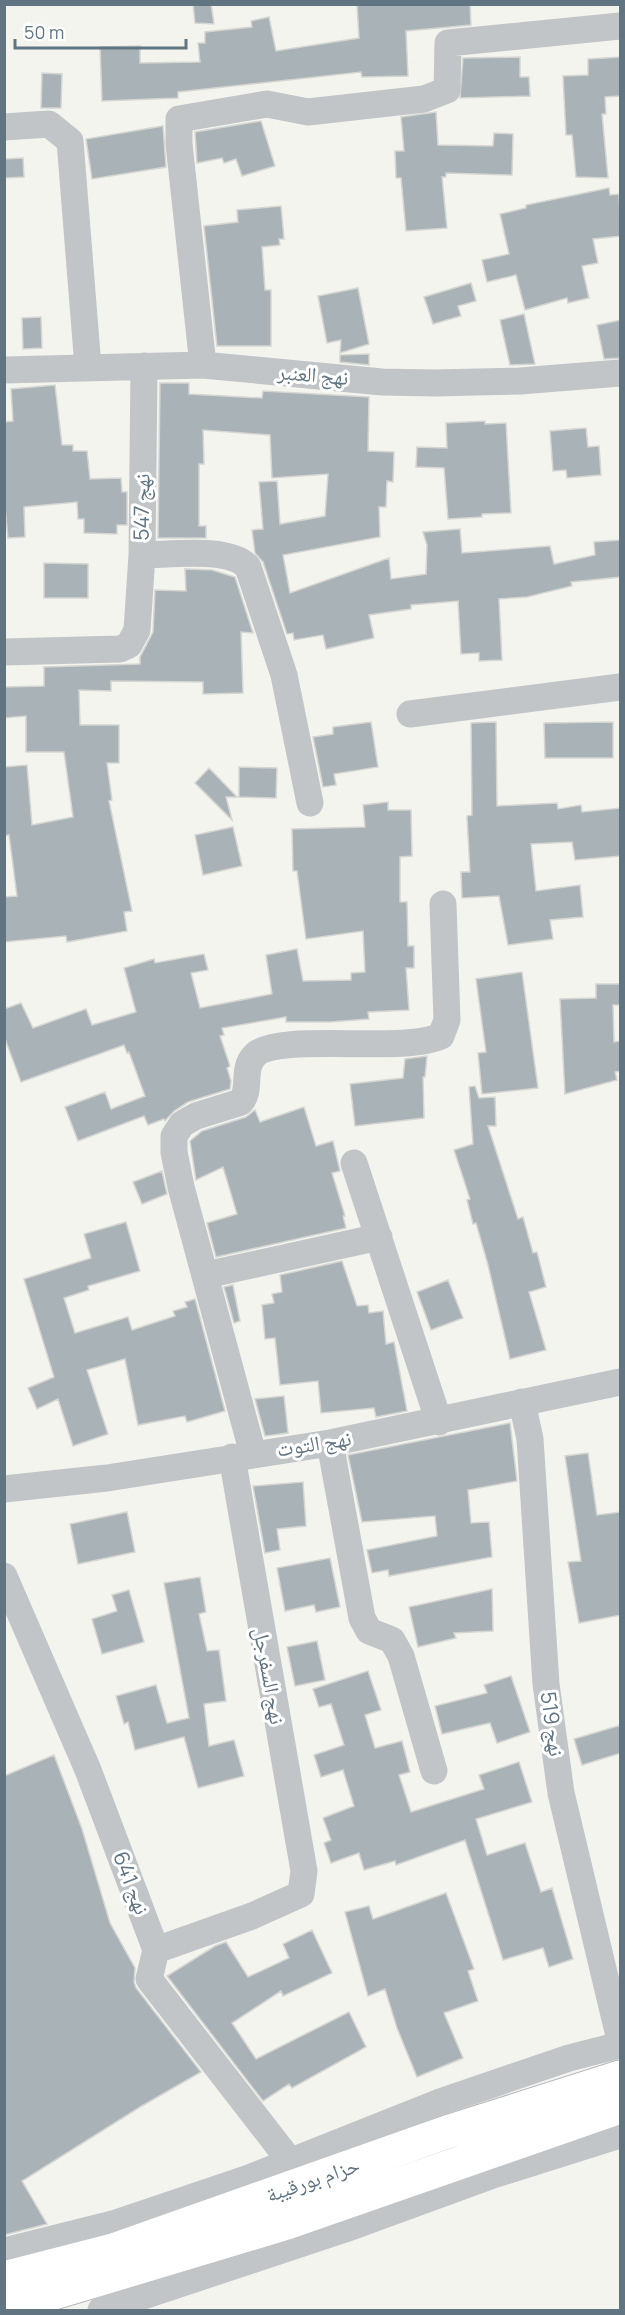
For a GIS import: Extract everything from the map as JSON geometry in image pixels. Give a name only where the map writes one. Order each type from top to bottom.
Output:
[{"type":"highway","name":"حزام بورقيبة","points":[[10,2297],[113,2250],[458,2129],[621,2077]]},
{"type":"highway","name":"حزام بورقيبة","points":[[10,2297],[287,2223],[621,2107]]},
{"type":"street","points":[[203,365],[179,144],[179,119],[267,104],[308,112],[424,99],[447,90],[448,43],[621,26]]},
{"type":"street","points":[[4,128],[49,124],[70,141],[88,367]]},
{"type":"street","name":"نهج العنبر","points":[[4,370],[203,365],[382,382],[434,383],[520,381],[621,373]]},
{"type":"street","name":"نهج 547","points":[[4,652],[120,649],[129,645],[137,630],[142,555],[144,366]]},
{"type":"street","points":[[142,555],[218,554],[241,559],[248,567],[284,675],[309,802]]},
{"type":"street","points":[[410,714],[621,687]]},
{"type":"street","name":"نهج السفرجل","points":[[156,1950],[252,1916],[301,1894],[304,1871],[243,1455],[206,1275],[181,1187],[174,1152],[174,1136],[178,1127],[196,1116],[241,1102],[246,1089],[247,1068],[251,1060],[262,1049],[307,1044],[418,1042],[441,1036],[447,1020],[443,904]]},
{"type":"street","points":[[354,1162],[439,1422]]},
{"type":"street","points":[[206,1275],[379,1237]]},
{"type":"street","name":"نهج التوت","points":[[4,1489],[107,1478],[330,1443],[439,1422],[621,1382]]},
{"type":"street","name":"نهج 519","points":[[522,1402],[530,1439],[546,1684],[561,1792],[621,2042]]},
{"type":"street","points":[[330,1443],[362,1618],[369,1631],[392,1640],[401,1656],[434,1771]]},
{"type":"street","name":"نهج 641","points":[[4,1576],[88,1770],[156,1950]]},
{"type":"street","points":[[156,1950],[149,1978],[290,2161]]},
{"type":"street","points":[[4,2251],[116,2223],[290,2161],[440,2102],[621,2042]]},
{"type":"street","points":[[101,2310],[345,2229],[490,2176],[621,2135]]},
{"type":"building","points":[[193,4],[211,4],[214,24],[195,23]]},
{"type":"building","points":[[357,4],[470,4],[471,25],[406,31],[408,76],[362,77],[361,72],[178,92],[178,98],[102,101],[100,47],[140,46],[140,63],[200,62],[198,43],[205,43],[205,32],[252,27],[251,21],[269,17],[276,51],[359,38]]},
{"type":"building","points":[[520,57],[520,77],[529,77],[530,96],[460,98],[463,58]]},
{"type":"building","points":[[621,57],[621,96],[605,97],[606,114],[602,114],[608,178],[576,177],[572,135],[566,135],[563,76],[588,75],[588,59]]},
{"type":"building","points":[[42,73],[62,74],[61,108],[41,108]]},
{"type":"building","points":[[436,112],[438,145],[493,146],[494,133],[513,134],[512,175],[446,173],[446,177],[442,177],[447,228],[406,231],[401,178],[396,178],[395,151],[404,151],[401,117]]},
{"type":"building","points":[[261,121],[275,166],[242,176],[236,159],[224,163],[222,158],[197,163],[195,132]]},
{"type":"building","points":[[163,126],[166,167],[92,179],[86,139]]},
{"type":"building","points":[[23,158],[24,177],[4,178],[4,159]]},
{"type":"building","points":[[609,188],[610,195],[619,194],[621,236],[593,239],[598,263],[582,266],[589,298],[568,303],[567,298],[525,310],[516,275],[487,282],[482,260],[509,254],[500,214],[526,208],[526,205]]},
{"type":"building","points":[[281,206],[284,239],[279,239],[280,245],[262,247],[265,290],[271,290],[271,346],[217,346],[204,226],[238,222],[237,210]]},
{"type":"building","points":[[471,283],[476,301],[458,306],[461,316],[433,324],[424,297]]},
{"type":"building","points":[[358,288],[369,344],[340,353],[341,340],[327,343],[318,296]]},
{"type":"building","points":[[524,314],[535,364],[510,365],[500,320]]},
{"type":"building","points":[[41,317],[42,348],[23,349],[22,318]]},
{"type":"building","points":[[621,320],[621,358],[604,359],[597,325]]},
{"type":"building","points":[[369,354],[369,365],[340,362],[340,355]]},
{"type":"building","points":[[160,383],[189,383],[189,394],[262,398],[263,391],[369,397],[368,451],[394,452],[393,482],[387,481],[386,507],[379,507],[380,537],[283,555],[290,593],[389,558],[391,579],[426,574],[427,545],[423,532],[460,529],[462,553],[550,546],[554,564],[595,555],[594,542],[621,540],[621,577],[571,582],[572,586],[527,597],[499,599],[502,660],[479,661],[479,653],[461,654],[458,601],[411,605],[411,609],[369,615],[374,638],[326,649],[323,635],[294,640],[293,633],[287,634],[263,562],[255,553],[252,530],[263,529],[259,482],[277,481],[280,524],[325,516],[328,474],[272,478],[270,435],[203,430],[204,464],[199,464],[199,526],[206,526],[206,538],[158,538]]},
{"type":"building","points":[[55,385],[62,445],[73,445],[73,451],[87,451],[90,479],[121,478],[122,492],[127,492],[127,525],[117,525],[117,534],[84,533],[84,519],[78,519],[77,502],[24,507],[25,537],[8,538],[4,497],[4,422],[13,421],[11,389]]},
{"type":"building","points":[[485,421],[485,424],[506,423],[511,513],[448,519],[444,468],[416,467],[417,447],[447,448],[446,423]]},
{"type":"building","points":[[586,428],[588,447],[599,446],[601,475],[567,478],[566,470],[553,471],[550,431]]},
{"type":"building","points":[[44,563],[88,564],[88,598],[44,598]]},
{"type":"building","points":[[185,569],[212,570],[235,577],[253,633],[241,632],[243,693],[203,694],[203,682],[111,681],[111,691],[79,690],[80,725],[119,725],[119,763],[107,763],[112,800],[109,801],[132,911],[124,912],[127,931],[67,942],[66,936],[4,942],[4,897],[17,896],[9,835],[4,836],[4,767],[27,765],[32,825],[73,817],[64,752],[26,752],[26,716],[4,718],[4,687],[44,686],[44,667],[140,664],[140,657],[153,632],[155,590],[186,591]]},
{"type":"building","points":[[371,722],[378,767],[334,774],[336,785],[323,787],[313,737],[333,734],[333,727]]},
{"type":"building","points":[[496,722],[497,806],[557,803],[558,809],[581,805],[582,812],[621,808],[621,856],[575,860],[572,842],[531,844],[536,891],[580,885],[583,917],[550,920],[553,939],[508,945],[499,896],[462,898],[461,872],[470,872],[467,816],[472,815],[471,723]]},
{"type":"building","points":[[613,722],[613,758],[545,758],[544,723]]},
{"type":"building","points":[[239,767],[277,768],[276,798],[239,797]]},
{"type":"building","points":[[209,768],[237,797],[226,797],[232,820],[195,783]]},
{"type":"building","points":[[388,802],[388,810],[411,810],[412,856],[400,857],[400,902],[407,902],[408,946],[414,946],[414,968],[406,968],[409,1010],[368,1012],[369,1019],[286,1022],[286,1017],[222,1028],[224,1035],[220,1036],[230,1066],[227,1068],[231,1081],[230,1089],[188,1102],[174,1111],[165,1121],[164,1119],[148,1125],[144,1116],[78,1141],[65,1107],[105,1092],[111,1109],[145,1096],[129,1052],[127,1053],[124,1045],[21,1082],[4,1036],[4,1009],[21,1003],[33,1028],[86,1009],[92,1025],[136,1012],[124,968],[154,959],[155,963],[204,954],[208,970],[191,973],[200,1008],[272,994],[266,955],[297,949],[303,981],[351,980],[351,973],[365,972],[363,931],[306,939],[297,871],[293,871],[292,829],[365,827],[363,805]]},
{"type":"building","points":[[233,827],[242,866],[203,875],[195,835]]},
{"type":"building","points":[[522,972],[538,1088],[482,1094],[478,1053],[486,1052],[476,979]]},
{"type":"building","points":[[596,984],[621,984],[621,1005],[613,1005],[614,1042],[621,1041],[621,1071],[615,1072],[617,1080],[565,1094],[560,999],[596,998]]},
{"type":"building","points":[[427,1056],[425,1077],[423,1077],[424,1118],[355,1126],[350,1084],[403,1078],[405,1059]]},
{"type":"building","points":[[475,1086],[479,1098],[495,1097],[496,1126],[488,1126],[518,1219],[523,1217],[533,1253],[537,1252],[546,1287],[529,1292],[546,1350],[510,1359],[488,1265],[476,1223],[473,1224],[467,1200],[470,1199],[454,1150],[473,1144],[469,1087]]},
{"type":"building","points":[[304,1107],[316,1146],[333,1141],[340,1171],[332,1173],[345,1216],[343,1216],[346,1228],[216,1257],[207,1223],[237,1214],[223,1167],[196,1180],[190,1141],[202,1131],[246,1117],[255,1110],[260,1122]]},
{"type":"building","points":[[162,1171],[167,1194],[142,1204],[133,1182]]},
{"type":"building","points":[[126,1222],[140,1271],[88,1286],[89,1290],[64,1298],[75,1333],[128,1317],[132,1330],[175,1316],[173,1311],[187,1307],[185,1302],[195,1299],[225,1411],[187,1422],[185,1416],[138,1425],[125,1359],[87,1370],[108,1434],[73,1446],[58,1399],[37,1409],[28,1388],[54,1377],[24,1279],[91,1258],[84,1234]]},
{"type":"building","points":[[342,1261],[357,1306],[368,1305],[369,1313],[383,1311],[386,1344],[394,1342],[407,1411],[376,1417],[374,1408],[321,1413],[318,1381],[280,1385],[275,1338],[265,1339],[262,1305],[274,1303],[272,1294],[282,1292],[280,1275]]},
{"type":"building","points":[[448,1280],[463,1318],[431,1330],[417,1292]]},
{"type":"building","points":[[233,1285],[240,1321],[234,1323],[224,1287]]},
{"type":"building","points":[[284,1396],[288,1433],[265,1436],[255,1399]]},
{"type":"building","points":[[510,1423],[517,1481],[468,1490],[471,1523],[489,1522],[492,1557],[389,1576],[388,1570],[372,1573],[367,1550],[437,1536],[435,1516],[362,1522],[348,1455]]},
{"type":"building","points":[[588,1453],[597,1515],[621,1512],[621,1615],[579,1623],[568,1562],[581,1561],[565,1456]]},
{"type":"building","points":[[303,1482],[306,1526],[277,1529],[280,1550],[265,1553],[253,1486]]},
{"type":"building","points":[[127,1512],[135,1552],[78,1564],[70,1524]]},
{"type":"building","points":[[330,1558],[340,1607],[316,1612],[314,1605],[285,1611],[277,1568]]},
{"type":"building","points":[[200,1577],[206,1612],[199,1614],[207,1651],[219,1650],[226,1701],[204,1704],[209,1746],[234,1740],[244,1776],[198,1788],[184,1737],[135,1750],[128,1722],[124,1724],[116,1696],[156,1685],[167,1723],[189,1718],[164,1583]]},
{"type":"building","points":[[492,1589],[493,1631],[454,1633],[456,1638],[418,1647],[409,1607]]},
{"type":"building","points":[[129,1590],[144,1642],[102,1654],[92,1619],[117,1611],[112,1595]]},
{"type":"building","points":[[317,1641],[325,1680],[295,1686],[287,1647]]},
{"type":"building","points":[[368,1671],[381,1710],[365,1715],[375,1748],[402,1741],[410,1772],[399,1775],[411,1812],[484,1789],[479,1775],[519,1762],[532,1802],[476,1819],[487,1855],[525,1843],[541,1892],[552,1888],[573,1959],[549,1967],[543,1948],[503,1960],[465,1840],[396,1865],[395,1861],[364,1870],[359,1853],[331,1863],[324,1843],[331,1840],[323,1818],[354,1806],[343,1770],[321,1777],[314,1755],[344,1745],[331,1704],[319,1707],[313,1689]]},
{"type":"building","points":[[511,1676],[530,1732],[497,1743],[490,1723],[442,1734],[435,1706],[487,1693],[484,1685]]},
{"type":"building","points":[[621,1725],[621,1753],[582,1765],[574,1739]]},
{"type":"building","points":[[54,1755],[82,1829],[110,1923],[135,1968],[136,1988],[201,2072],[140,2107],[22,2181],[47,2224],[4,2235],[4,1776]]},
{"type":"building","points":[[446,1893],[474,1969],[468,1971],[478,2001],[444,2013],[463,2058],[417,2077],[397,2028],[385,1989],[368,1996],[345,1912],[369,1906],[373,1919]]},
{"type":"building","points":[[312,1930],[332,1973],[283,1996],[281,1991],[232,2023],[256,2059],[349,2012],[366,2047],[292,2088],[289,2084],[263,2101],[167,1976],[215,1946],[226,1942],[248,1977],[289,1958],[283,1944]]}]
